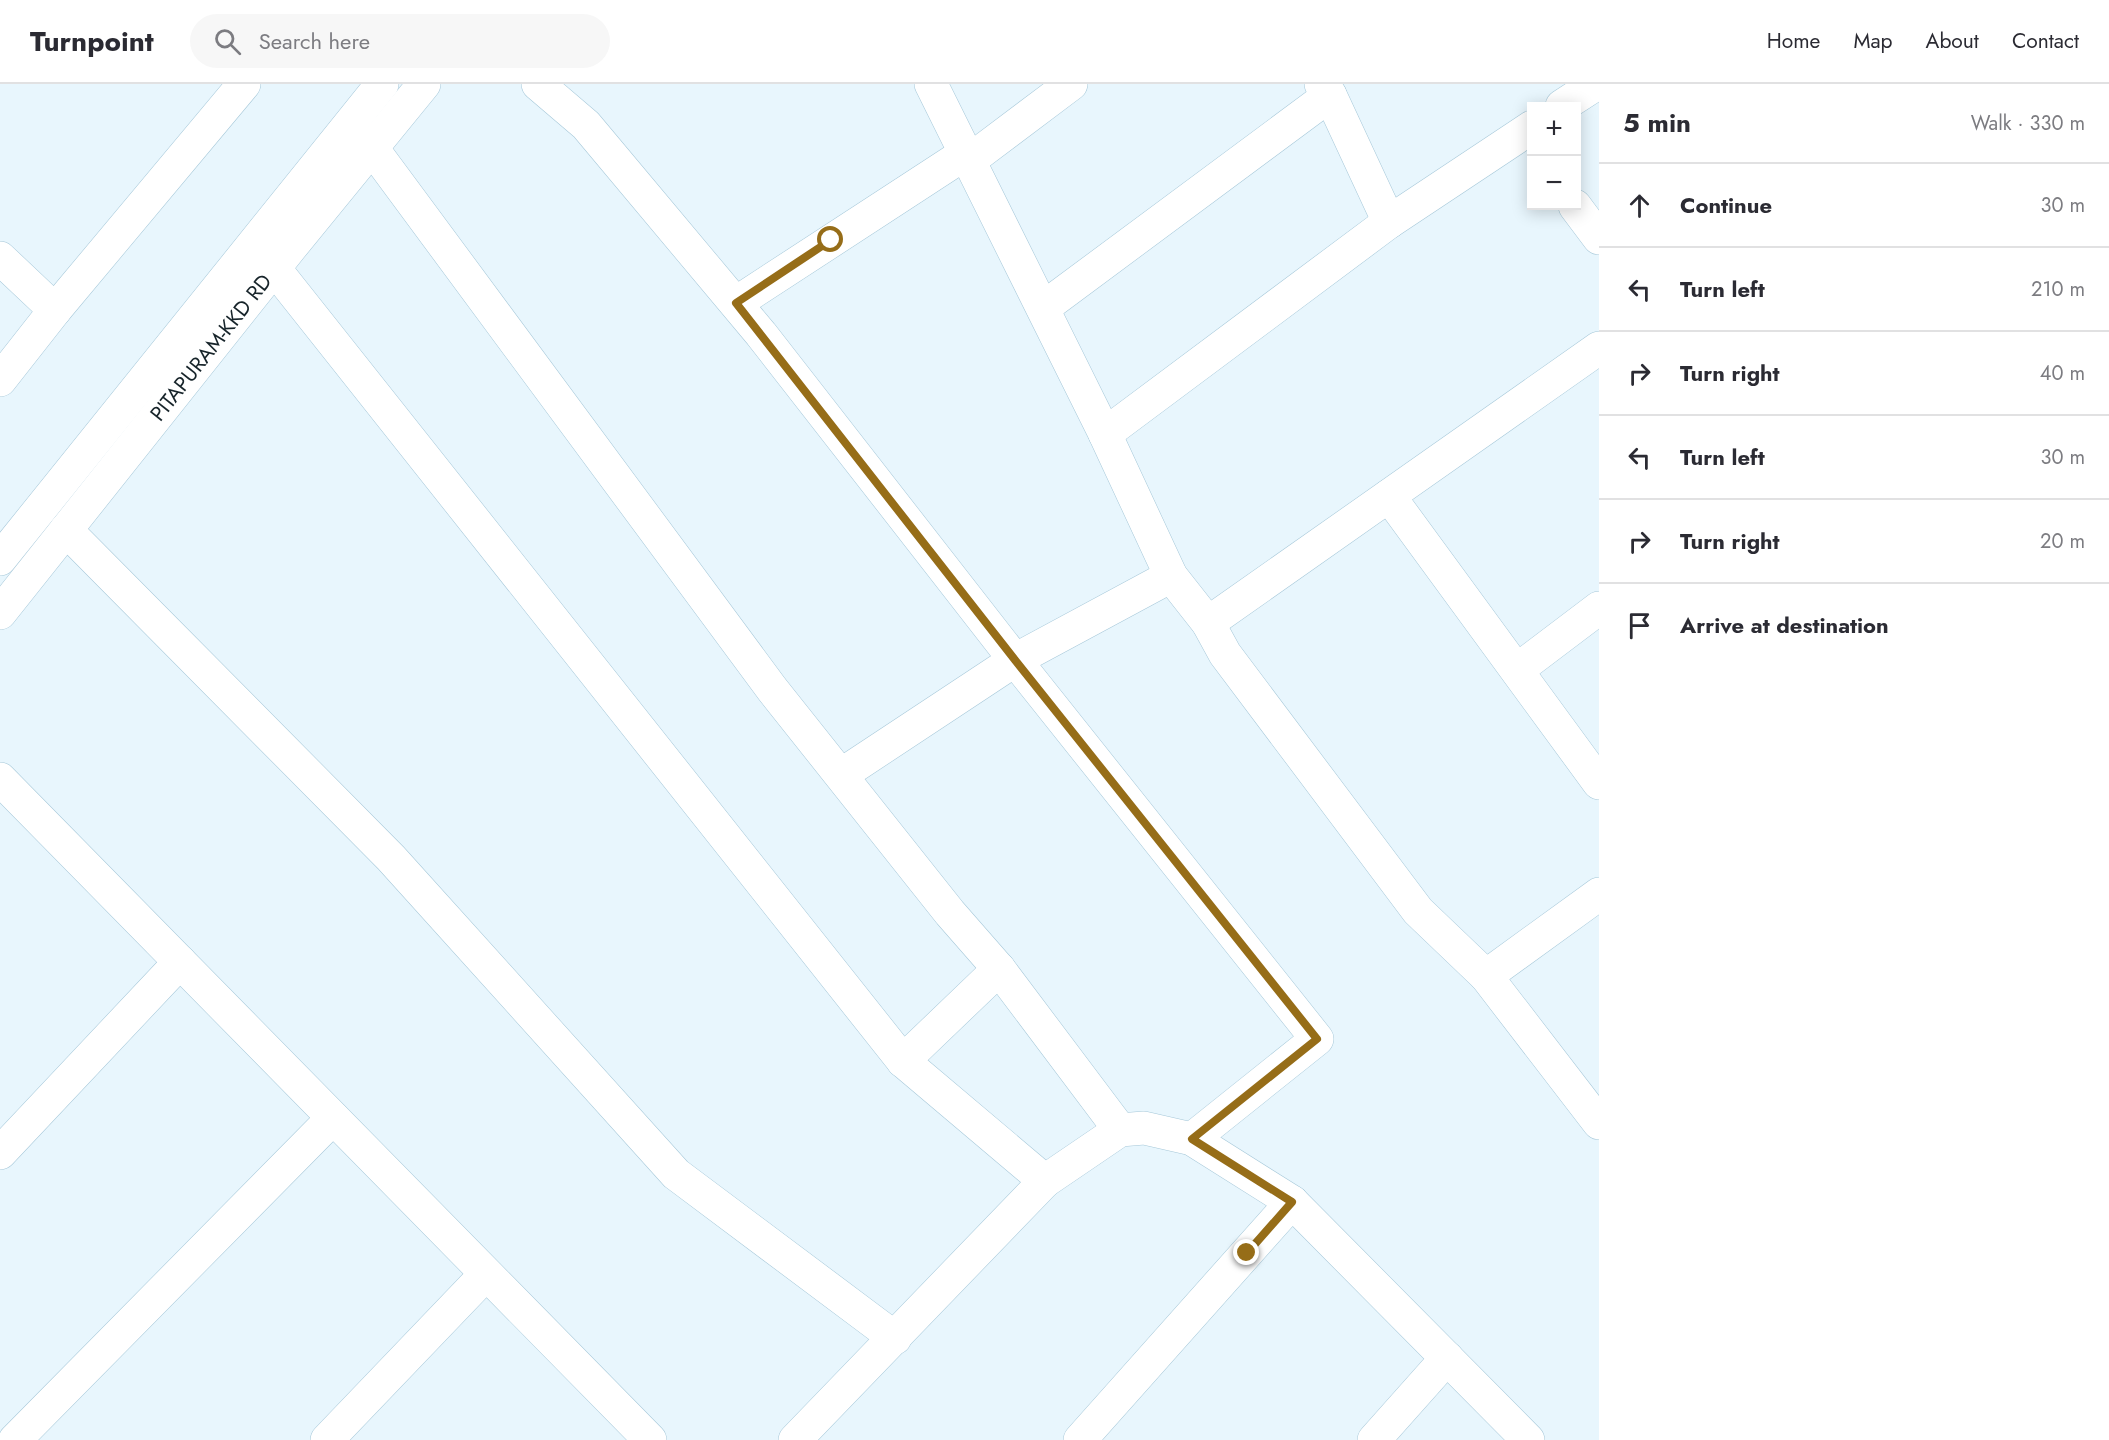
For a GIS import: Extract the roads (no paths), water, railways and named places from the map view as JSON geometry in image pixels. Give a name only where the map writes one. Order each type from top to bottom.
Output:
[{"type":"main road","points":[[0,380],[55,310],[244,84]]},
{"type":"main road","points":[[0,559],[382,84]]},
{"type":"main road","name":"PITAPURAM-KKD RD","points":[[0,613],[274,268],[424,84]]},
{"type":"main road","points":[[538,84],[586,125],[736,303],[1015,660],[1317,1039],[1192,1139]]},
{"type":"main road","points":[[931,84],[1105,434],[1171,576],[1208,623],[1225,654],[1418,911],[1486,976],[1599,1123]]},
{"type":"main road","points":[[736,303],[968,156],[1071,84]]},
{"type":"main road","points":[[1568,102],[1596,84]]},
{"type":"main road","points":[[1043,308],[1326,90],[1389,222]]},
{"type":"main road","points":[[1105,434],[1389,222],[1527,136]]},
{"type":"main road","points":[[372,148],[772,689],[950,913],[999,969],[1120,1130]]},
{"type":"main road","points":[[1578,210],[1599,238]]},
{"type":"main road","points":[[0,258],[55,310]]},
{"type":"main road","points":[[274,268],[903,1061],[1045,1181]]},
{"type":"main road","points":[[1208,623],[1599,348]]},
{"type":"main road","points":[[1389,496],[1599,783]]},
{"type":"main road","points":[[66,530],[391,858],[676,1174],[895,1338]]},
{"type":"main road","points":[[841,775],[1015,660],[1171,576]]},
{"type":"main road","points":[[1517,670],[1599,608]]},
{"type":"main road","points":[[0,779],[650,1440]]},
{"type":"main road","points":[[1486,976],[1599,894]]},
{"type":"main road","points":[[0,1153],[180,962]]},
{"type":"main road","points":[[903,1061],[999,969]]},
{"type":"main road","points":[[15,1440],[333,1118]]},
{"type":"main road","points":[[795,1440],[1045,1181],[1120,1130],[1144,1128],[1192,1139],[1292,1202],[1528,1440]]},
{"type":"main road","points":[[1080,1440],[1292,1202]]},
{"type":"main road","points":[[327,1440],[486,1274]]},
{"type":"main road","points":[[1374,1440],[1447,1358]]}]
